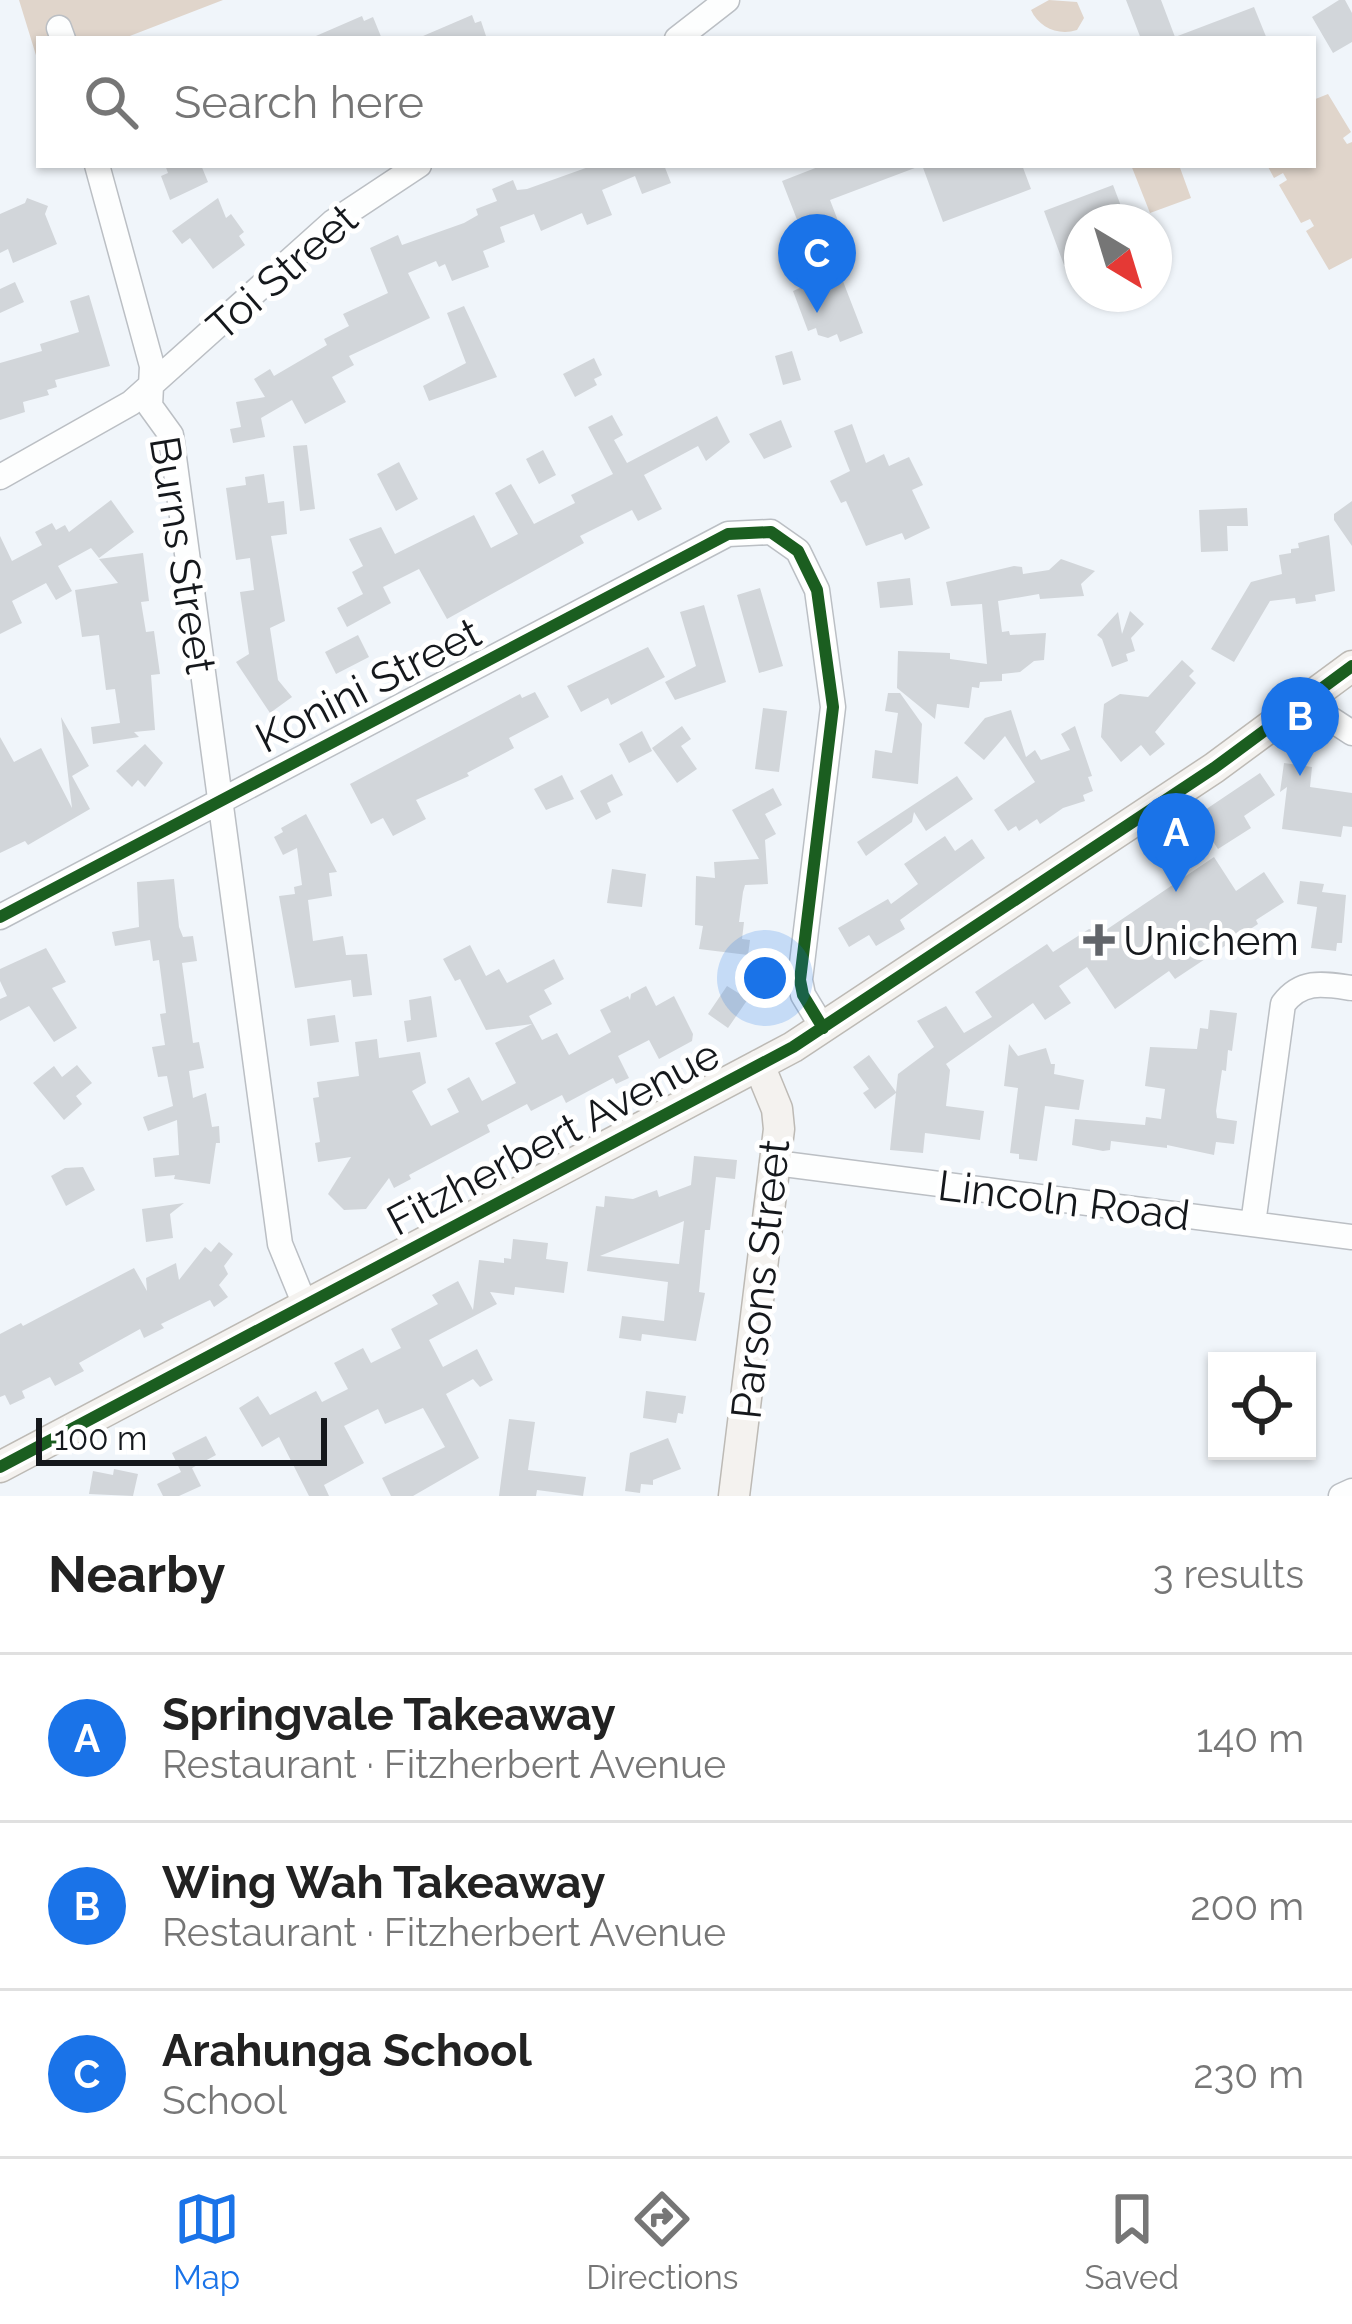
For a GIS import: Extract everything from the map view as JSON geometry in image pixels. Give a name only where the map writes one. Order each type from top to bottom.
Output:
[{"type":"main road","name":"Fitzherbert Avenue","points":[[0,1466],[823,1028],[1214,768],[1352,666]]},
{"type":"main road","name":"Parsons Street","points":[[734,1496],[776,1163],[777,1109],[759,1065]]},
{"type":"street","points":[[681,36],[727,0]]},
{"type":"street","name":"Burns Street","points":[[98,168],[152,366],[150,406],[171,434],[280,1244],[305,1305]]},
{"type":"street","name":"Toi Street","points":[[0,477],[107,419],[150,388],[333,222],[414,168]]},
{"type":"street","name":"Konini Street","points":[[0,917],[728,534],[771,532],[798,551],[817,590],[833,707],[800,980],[803,995],[823,1028]]},
{"type":"street","points":[[1310,697],[1326,716],[1352,733]]},
{"type":"street","points":[[1253,1224],[1283,1004],[1298,988],[1310,985],[1352,988]]},
{"type":"street","name":"Lincoln Road","points":[[776,1163],[1352,1237]]},
{"type":"street","points":[[1341,1496],[1352,1491]]},
{"type":"shaded area","points":[[19,0],[223,0],[130,36],[36,36],[36,55]]},
{"type":"shaded area","points":[[1049,0],[1077,2],[1084,18],[1077,30],[1057,31],[1039,22],[1031,10]]},
{"type":"shaded area","points":[[1328,94],[1351,132],[1343,138],[1347,144],[1352,142],[1352,258],[1329,270],[1306,231],[1314,226],[1310,219],[1301,223],[1279,185],[1287,180],[1283,173],[1274,178],[1269,168],[1316,168],[1316,99]]},
{"type":"shaded area","points":[[1132,168],[1180,168],[1191,198],[1172,205],[1146,204]]},
{"type":"building","points":[[1126,0],[1161,0],[1175,36],[1140,36]]},
{"type":"building","points":[[1345,0],[1352,13],[1352,42],[1333,53],[1312,17]]},
{"type":"building","points":[[1254,7],[1266,36],[1178,36]]},
{"type":"building","points":[[472,15],[475,23],[481,21],[486,36],[423,36]]},
{"type":"building","points":[[362,16],[364,21],[373,17],[381,36],[316,36]]},
{"type":"building","points":[[166,168],[202,168],[208,182],[170,200],[161,176],[168,173]]},
{"type":"building","points":[[586,168],[665,168],[671,183],[642,194],[635,176],[602,190],[612,215],[587,225],[582,213],[541,231],[534,214],[500,227],[505,242],[483,251],[489,267],[452,281],[445,264],[439,267],[436,261],[408,273],[430,318],[349,356],[354,365],[332,377],[346,402],[305,424],[292,400],[261,418],[265,437],[233,443],[230,429],[241,427],[236,402],[265,397],[254,379],[270,369],[274,376],[327,345],[324,339],[349,326],[343,314],[388,293],[370,248],[398,235],[402,245],[464,223],[478,215],[476,209],[497,201],[492,189],[513,180],[517,190]]},
{"type":"building","points":[[815,168],[915,168],[830,200],[850,252],[834,258],[863,333],[840,342],[837,334],[828,338],[818,335],[816,328],[808,331],[793,291],[820,279],[782,181]]},
{"type":"building","points":[[923,168],[1023,168],[1031,189],[943,222]]},
{"type":"building","points":[[1113,185],[1120,204],[1064,204],[1064,265],[1044,211]]},
{"type":"building","points":[[27,198],[48,206],[45,214],[57,244],[13,263],[8,249],[0,253],[0,214]]},
{"type":"building","points":[[218,198],[226,218],[231,214],[244,232],[239,236],[245,245],[213,269],[190,238],[182,244],[172,231]]},
{"type":"building","points":[[15,282],[24,302],[0,313],[0,289]]},
{"type":"building","points":[[89,295],[110,366],[55,380],[57,387],[47,390],[49,395],[23,402],[25,412],[0,420],[0,363],[42,351],[40,344],[79,332],[70,301]]},
{"type":"building","points":[[464,306],[497,377],[429,401],[423,386],[466,363],[447,313]]},
{"type":"building","points":[[792,351],[801,380],[783,385],[775,356]]},
{"type":"building","points":[[594,358],[602,375],[594,379],[597,385],[575,397],[563,374]]},
{"type":"building","points":[[612,415],[623,435],[614,440],[627,463],[717,416],[730,442],[706,461],[698,446],[644,475],[662,509],[638,521],[632,510],[580,536],[584,543],[447,619],[419,569],[383,587],[391,603],[347,627],[337,608],[363,594],[352,572],[363,566],[349,539],[381,527],[395,554],[474,515],[491,548],[518,534],[495,493],[511,484],[534,524],[575,503],[571,495],[613,474],[588,427]]},
{"type":"building","points":[[781,420],[792,447],[764,459],[749,434]]},
{"type":"building","points":[[852,424],[866,463],[884,454],[889,466],[909,457],[923,485],[912,490],[930,528],[905,540],[902,533],[866,546],[846,501],[841,503],[830,481],[850,471],[834,431]]},
{"type":"building","points":[[307,445],[315,509],[300,511],[293,446]]},
{"type":"building","points":[[543,450],[556,475],[539,484],[526,459]]},
{"type":"building","points":[[399,462],[418,499],[396,511],[377,474]]},
{"type":"building","points":[[264,474],[268,503],[284,501],[287,534],[271,536],[285,621],[270,628],[278,680],[292,697],[270,713],[236,662],[249,654],[240,592],[254,590],[250,558],[236,560],[226,488],[246,485],[245,477]]},
{"type":"building","points":[[111,500],[134,532],[99,558],[91,548],[58,566],[72,591],[56,600],[46,583],[12,601],[22,623],[0,634],[0,536],[12,561],[42,545],[35,532],[52,523],[56,530],[65,525],[69,532]]},
{"type":"building","points":[[1352,501],[1352,546],[1334,514]]},
{"type":"building","points":[[1247,508],[1248,526],[1227,526],[1228,551],[1201,552],[1199,510]]},
{"type":"building","points":[[1329,535],[1335,591],[1315,595],[1316,601],[1270,601],[1234,662],[1211,649],[1251,582],[1282,574],[1279,555],[1299,548],[1298,543]]},
{"type":"building","points":[[143,553],[149,601],[141,602],[146,632],[154,631],[160,674],[151,675],[155,730],[93,744],[91,727],[120,723],[115,689],[106,690],[99,635],[82,637],[75,590],[118,583],[99,559]]},
{"type":"building","points":[[1061,559],[1095,571],[1081,584],[1084,596],[1040,599],[1039,594],[998,601],[1002,632],[1046,633],[1044,660],[1020,672],[1002,674],[1002,681],[972,687],[969,708],[937,704],[935,719],[897,688],[898,651],[950,653],[950,659],[987,664],[982,604],[951,606],[946,582],[1014,566],[1022,567],[1023,574],[1049,570]]},
{"type":"building","points":[[910,578],[913,605],[880,608],[877,582]]},
{"type":"building","points":[[760,588],[783,666],[759,673],[737,595]]},
{"type":"building","points":[[704,605],[726,682],[675,700],[665,682],[696,666],[680,612]]},
{"type":"building","points":[[1130,611],[1144,624],[1131,638],[1135,651],[1126,654],[1128,661],[1112,667],[1097,635],[1118,612],[1122,634]]},
{"type":"building","points":[[358,635],[369,657],[336,674],[325,652]]},
{"type":"building","points":[[648,647],[665,677],[611,705],[608,698],[581,712],[567,686]]},
{"type":"building","points":[[1182,660],[1194,671],[1189,676],[1196,683],[1155,732],[1165,744],[1150,756],[1141,745],[1121,762],[1101,737],[1104,704],[1120,694],[1148,697]]},
{"type":"building","points":[[535,692],[549,717],[509,738],[514,748],[467,773],[469,776],[416,800],[426,819],[393,836],[383,818],[371,824],[350,784],[520,694],[522,698]]},
{"type":"building","points":[[888,693],[900,693],[922,724],[918,784],[872,778],[875,750],[892,753],[898,713],[885,711]]},
{"type":"building","points":[[763,708],[787,711],[779,772],[755,769]]},
{"type":"building","points":[[1011,710],[1026,757],[1035,750],[1041,760],[1070,750],[1061,734],[1075,726],[1093,791],[1083,795],[1085,801],[1019,831],[1016,826],[1008,831],[994,810],[1035,782],[1005,736],[984,760],[964,743],[985,718]]},
{"type":"building","points":[[61,717],[89,766],[72,776],[90,809],[28,845],[25,841],[0,853],[0,737],[14,762],[41,748],[72,808]]},
{"type":"building","points":[[682,726],[691,739],[681,746],[697,769],[677,783],[652,748]]},
{"type":"building","points":[[642,731],[652,751],[629,763],[619,744]]},
{"type":"building","points":[[145,744],[163,763],[145,787],[138,780],[132,787],[116,771]]},
{"type":"building","points":[[1284,763],[1312,767],[1310,787],[1352,793],[1352,827],[1343,826],[1341,837],[1282,829],[1287,787],[1280,792]]},
{"type":"building","points":[[1260,773],[1275,795],[1244,816],[1251,828],[1218,849],[1196,816]]},
{"type":"building","points":[[612,774],[623,795],[607,803],[611,812],[596,820],[580,791]]},
{"type":"building","points":[[562,775],[574,799],[546,810],[534,789]]},
{"type":"building","points":[[957,776],[973,799],[926,831],[914,812],[912,822],[866,856],[857,842]]},
{"type":"building","points":[[773,788],[782,805],[765,814],[776,834],[765,840],[768,884],[745,885],[743,892],[739,922],[744,922],[742,939],[750,940],[748,955],[699,949],[703,926],[695,925],[696,876],[715,878],[714,862],[759,859],[732,810]]},
{"type":"building","points":[[306,814],[337,872],[329,873],[332,896],[308,900],[313,941],[343,936],[346,955],[367,954],[372,995],[353,997],[351,980],[295,988],[279,896],[295,894],[294,887],[302,885],[297,848],[283,855],[274,837]]},
{"type":"building","points":[[945,836],[955,851],[972,839],[985,858],[900,920],[905,929],[876,946],[869,935],[849,947],[838,928],[888,899],[891,904],[918,884],[904,864]]},
{"type":"building","points":[[1214,857],[1236,891],[1264,872],[1284,902],[1175,979],[1169,971],[1115,1009],[1087,967],[1059,986],[1071,1003],[1045,1020],[1033,1003],[946,1064],[950,1070],[946,1106],[984,1111],[980,1140],[925,1133],[923,1153],[890,1150],[896,1093],[875,1109],[863,1093],[869,1089],[853,1067],[869,1055],[896,1092],[898,1074],[934,1047],[917,1021],[946,1006],[964,1033],[992,1017],[975,992],[1047,944],[1053,952],[1089,929],[1103,932]]},
{"type":"building","points":[[612,869],[646,874],[642,907],[607,903]]},
{"type":"building","points":[[174,879],[179,927],[183,937],[193,936],[197,961],[182,963],[193,1043],[199,1042],[204,1068],[189,1071],[193,1098],[206,1093],[212,1127],[219,1126],[210,1184],[174,1179],[175,1175],[155,1177],[153,1158],[179,1155],[177,1120],[148,1131],[143,1117],[173,1106],[167,1076],[158,1077],[152,1047],[165,1045],[159,960],[153,961],[150,940],[115,946],[112,932],[139,927],[137,882]]},
{"type":"building","points":[[1300,881],[1324,884],[1322,892],[1346,895],[1342,943],[1337,943],[1336,951],[1311,948],[1317,907],[1297,904]]},
{"type":"building","points":[[470,945],[486,976],[499,969],[507,983],[554,959],[564,979],[544,990],[552,1004],[529,1016],[542,1040],[557,1033],[569,1055],[611,1032],[600,1010],[628,996],[630,1000],[631,994],[646,986],[656,1006],[674,996],[692,1041],[659,1059],[649,1040],[618,1056],[629,1078],[616,1084],[613,1078],[566,1103],[562,1095],[531,1111],[527,1104],[487,1125],[490,1132],[409,1175],[411,1179],[394,1188],[389,1178],[366,1209],[344,1210],[328,1194],[351,1157],[318,1162],[313,1098],[319,1097],[317,1082],[359,1076],[355,1042],[377,1039],[379,1058],[420,1052],[426,1083],[412,1091],[431,1126],[459,1112],[447,1089],[469,1077],[482,1101],[516,1083],[495,1043],[532,1024],[486,1030],[460,979],[455,981],[443,959]]},
{"type":"building","points":[[46,948],[66,982],[52,988],[77,1028],[54,1042],[29,1006],[0,1021],[0,999],[7,996],[0,969]]},
{"type":"building","points":[[727,986],[748,999],[728,1028],[708,1014]]},
{"type":"building","points":[[431,996],[437,1037],[407,1042],[404,1021],[411,1020],[409,1000]]},
{"type":"building","points":[[1210,1010],[1237,1013],[1216,1111],[1217,1118],[1237,1121],[1234,1144],[1216,1142],[1214,1155],[1111,1141],[1110,1150],[1103,1151],[1072,1145],[1075,1119],[1145,1125],[1146,1117],[1161,1119],[1165,1089],[1145,1086],[1150,1047],[1197,1049],[1200,1028],[1208,1029]]},
{"type":"building","points":[[335,1015],[339,1042],[310,1046],[307,1019]]},
{"type":"building","points":[[1009,1044],[1018,1056],[1046,1048],[1055,1064],[1054,1074],[1084,1080],[1079,1110],[1045,1106],[1037,1161],[1010,1153],[1018,1088],[1004,1086]]},
{"type":"building","points":[[77,1065],[92,1083],[76,1096],[82,1104],[64,1120],[33,1083],[54,1066],[62,1077]]},
{"type":"building","points":[[694,1156],[737,1160],[735,1179],[716,1177],[710,1230],[705,1230],[699,1292],[705,1293],[696,1341],[642,1334],[641,1341],[619,1338],[622,1316],[664,1321],[668,1282],[587,1271],[596,1206],[604,1207],[605,1196],[633,1199],[657,1190],[659,1197],[691,1185]],"holes":[[[684,1221],[679,1264],[600,1256]]]},
{"type":"building","points":[[83,1167],[95,1190],[66,1206],[51,1176],[65,1168]]},
{"type":"building","points":[[184,1203],[170,1214],[173,1238],[146,1242],[142,1209]]},
{"type":"building","points":[[513,1239],[548,1243],[546,1259],[568,1262],[564,1293],[515,1287],[514,1295],[490,1292],[497,1304],[429,1340],[443,1367],[477,1349],[493,1380],[480,1387],[473,1379],[446,1394],[479,1458],[413,1496],[391,1496],[382,1478],[445,1447],[423,1408],[385,1424],[378,1409],[344,1426],[364,1463],[324,1485],[329,1496],[309,1496],[279,1437],[262,1447],[239,1408],[258,1396],[270,1415],[316,1391],[322,1402],[348,1389],[334,1363],[363,1348],[371,1363],[401,1348],[391,1329],[438,1304],[432,1295],[458,1281],[473,1310],[479,1260],[504,1263],[504,1258],[511,1259]]},
{"type":"building","points":[[219,1242],[233,1254],[224,1266],[228,1274],[219,1285],[228,1297],[214,1307],[210,1300],[161,1324],[164,1328],[144,1338],[140,1329],[79,1363],[84,1371],[55,1386],[50,1377],[22,1391],[25,1398],[10,1405],[5,1395],[0,1397],[0,1334],[134,1268],[147,1291],[146,1278],[176,1263],[179,1280],[205,1247],[211,1252]]},
{"type":"building","points":[[646,1391],[686,1396],[676,1423],[643,1418]]},
{"type":"building","points":[[509,1419],[535,1422],[528,1470],[586,1477],[583,1496],[537,1490],[536,1496],[499,1496]]},
{"type":"building","points":[[206,1436],[216,1455],[192,1468],[201,1486],[179,1496],[163,1496],[157,1484],[181,1472],[172,1453]]},
{"type":"building","points":[[668,1438],[681,1469],[653,1480],[653,1485],[641,1484],[640,1493],[625,1491],[630,1453]]},
{"type":"building","points":[[114,1469],[138,1474],[133,1496],[89,1494],[93,1471],[113,1475]]},
{"type":"cycle path","points":[[0,917],[728,534],[771,532],[798,551],[817,590],[833,707],[800,980],[803,995],[823,1028]]},
{"type":"cycle path","points":[[0,1467],[793,1047],[1214,768],[1352,666]]},
{"type":"place","name":"Arahunga School","points":[[817,313]]},
{"type":"place","name":"Wing Wah Takeaway","points":[[1300,776]]},
{"type":"place","name":"Springvale Takeaway","points":[[1176,892]]},
{"type":"place","name":"Unichem","points":[[1099,940]]}]
